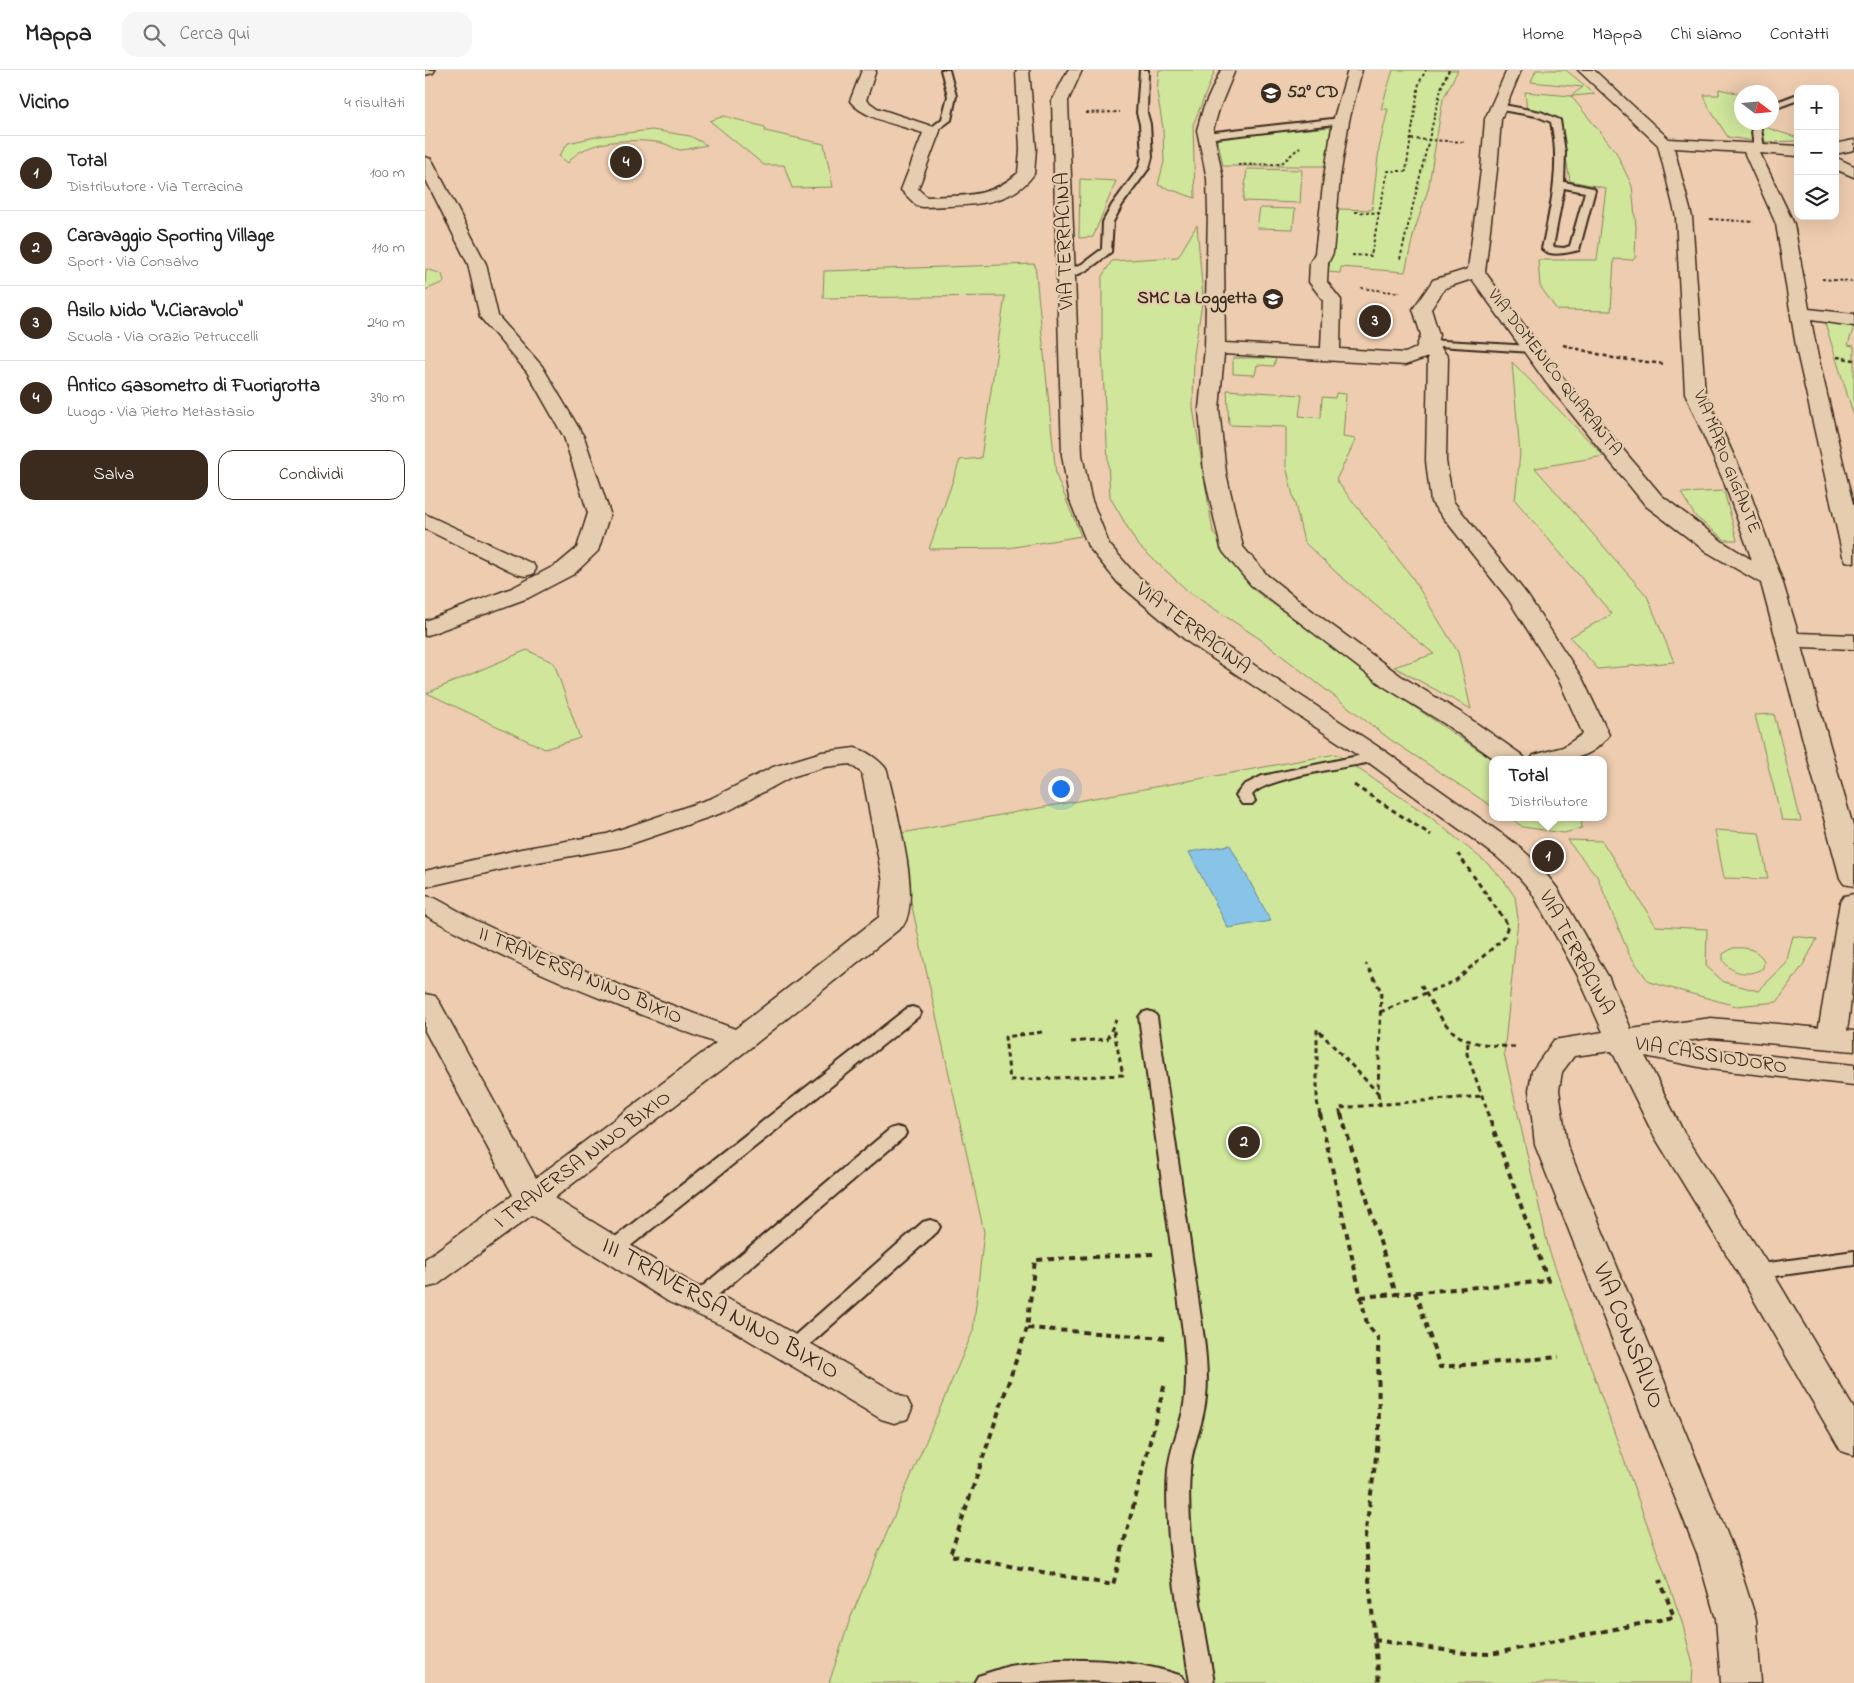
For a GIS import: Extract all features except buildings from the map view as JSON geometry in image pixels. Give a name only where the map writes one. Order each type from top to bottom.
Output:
[{"type":"street","points":[[869,70],[858,101],[872,112],[932,131],[909,190],[923,202],[983,199],[1009,188],[1026,174],[1028,149],[1023,72]]},
{"type":"street","name":"VIA TERRACINA","points":[[1075,70],[1060,101],[1072,455],[1080,498],[1099,546],[1127,578],[1196,637],[1377,757],[1506,850],[1528,870],[1543,888],[1594,978],[1622,1041],[1669,1134],[1755,1272],[1854,1441]]},
{"type":"street","points":[[1228,70],[1211,109],[1205,130],[1215,179],[1215,348],[1209,409],[1215,473],[1232,548],[1259,580],[1315,624],[1392,681],[1454,719],[1507,756]]},
{"type":"street","points":[[1331,356],[1331,300],[1318,282],[1319,264],[1324,253],[1330,212],[1332,177],[1341,121],[1355,70]]},
{"type":"street","name":"VIA DOMENICO QUARANTA","points":[[1514,70],[1493,119],[1485,209],[1476,272],[1552,377],[1654,501],[1715,547],[1771,580]]},
{"type":"street","points":[[1585,70],[1665,143],[1794,151]]},
{"type":"street","name":"VIA MARIO GIGANTE","points":[[1665,143],[1684,218],[1695,393],[1735,482],[1771,580],[1790,640],[1854,878]]},
{"type":"street","points":[[1839,148],[1854,145]]},
{"type":"street","points":[[1754,147],[1785,224],[1818,407],[1853,551]]},
{"type":"street","points":[[425,162],[477,264],[489,317],[535,370],[574,437],[599,513],[587,551],[566,569],[520,593],[425,629]]},
{"type":"street","points":[[1839,164],[1854,172]]},
{"type":"street","points":[[1215,348],[1405,359],[1416,356],[1424,351],[1430,335],[1421,309],[1439,284],[1476,272]]},
{"type":"street","points":[[1800,313],[1854,320]]},
{"type":"street","points":[[1427,343],[1439,357],[1436,460],[1442,502],[1517,596],[1570,678],[1596,736],[1585,745],[1560,756]]},
{"type":"street","points":[[425,521],[525,569]]},
{"type":"street","points":[[1790,640],[1854,642]]},
{"type":"street","name":"I TRAVERSA NINO BIXIO","points":[[425,878],[521,857],[612,841],[721,804],[782,772],[822,760],[855,756],[874,770],[897,882],[893,920],[532,1200],[425,1276]]},
{"type":"street","points":[[1843,1040],[1854,902]]},
{"type":"street","name":"II TRAVERSA NINO BIXIO","points":[[425,904],[457,923],[591,985],[739,1041]]},
{"type":"street","name":"III TRAVERSA NINO BIXIO","points":[[425,1003],[532,1200],[681,1293],[742,1320],[894,1409]]},
{"type":"street","name":"VIA CASSIODORO","points":[[1622,1041],[1711,1028],[1843,1040]]},
{"type":"street","name":"VIA CASSIODORO","points":[[1622,1041],[1709,1059],[1854,1075]]},
{"type":"street","name":"VIA CONSALVO","points":[[1622,1041],[1565,1047],[1547,1071],[1544,1090],[1551,1145],[1716,1553],[1736,1619],[1741,1683]]},
{"type":"lane","points":[[932,131],[945,120],[952,96],[945,70]]},
{"type":"lane","points":[[1066,274],[1086,266],[1107,250],[1109,222],[1117,205],[1145,168],[1147,157],[1145,124],[1142,111],[1144,70]]},
{"type":"lane","points":[[1779,104],[1794,98]]},
{"type":"lane","points":[[1498,107],[1537,114],[1555,120],[1561,140],[1560,184],[1547,249],[1564,251],[1575,248],[1589,190],[1560,184]]},
{"type":"lane","points":[[1206,136],[1341,121]]},
{"type":"lane","points":[[1754,147],[1755,130]]},
{"type":"lane","points":[[1427,343],[1532,349]]},
{"type":"lane","points":[[1247,801],[1244,795],[1245,792],[1259,782],[1377,757]]},
{"type":"lane","points":[[612,1250],[912,1013]]},
{"type":"lane","points":[[1148,1017],[1194,1339],[1197,1374],[1194,1407],[1183,1445],[1179,1470],[1178,1501],[1183,1559],[1202,1683]]},
{"type":"lane","points":[[698,1301],[897,1133]]},
{"type":"lane","points":[[792,1349],[930,1227]]},
{"type":"lane","points":[[1755,1272],[1854,1258]]},
{"type":"lane","points":[[986,1683],[1033,1671],[1086,1670],[1174,1683]]},
{"type":"path","points":[[1371,256],[1388,171],[1406,171],[1419,83],[1426,70]]},
{"type":"path","points":[[1400,259],[1442,85],[1449,70]]},
{"type":"path","points":[[1060,114],[1142,111]]},
{"type":"path","points":[[1411,139],[1491,143]]},
{"type":"path","points":[[1330,212],[1379,213]]},
{"type":"path","points":[[1684,218],[1785,224]]},
{"type":"path","points":[[1361,288],[1430,297]]},
{"type":"path","points":[[1560,344],[1604,357],[1635,363],[1693,366]]},
{"type":"path","points":[[1328,767],[1434,837]]},
{"type":"path","points":[[1380,1012],[1455,981],[1504,938],[1508,930],[1508,925],[1458,854],[1451,848]]},
{"type":"path","points":[[1366,964],[1381,991],[1378,1093],[1380,1104]]},
{"type":"path","points":[[1421,985],[1447,1028],[1455,1036],[1468,1043],[1517,1047]]},
{"type":"path","points":[[1071,1042],[1107,1039],[1116,1020]]},
{"type":"path","points":[[1042,1032],[1005,1037],[1011,1080],[1123,1075],[1113,1027]]},
{"type":"path","points":[[1378,1093],[1317,1029],[1317,1101],[1367,1324],[1378,1338],[1379,1435],[1365,1537],[1379,1683]]},
{"type":"path","points":[[1361,1297],[1547,1281],[1467,1054],[1468,1043]]},
{"type":"path","points":[[1396,1294],[1339,1108],[1482,1096]]},
{"type":"path","points":[[1166,1376],[1113,1586],[950,1555],[1027,1328],[1035,1260],[1181,1253]]},
{"type":"path","points":[[1415,1292],[1440,1367],[1559,1357]]},
{"type":"path","points":[[1027,1328],[1194,1339]]},
{"type":"path","points":[[1374,1640],[1465,1654],[1491,1654],[1674,1617],[1659,1580]]},
{"type":"green space","points":[[1159,70],[1215,70],[1193,125],[1195,198],[1158,185],[1164,162],[1163,128],[1157,92]]},
{"type":"green space","points":[[1393,70],[1458,70],[1443,99],[1428,190],[1414,232],[1405,272],[1341,267],[1340,273],[1328,272],[1339,209],[1372,210],[1379,148],[1388,109],[1381,109]]},
{"type":"green space","points":[[1536,70],[1566,70],[1595,94],[1571,96],[1583,87],[1531,82]]},
{"type":"green space","points":[[1719,89],[1734,92],[1734,130],[1751,130],[1754,141],[1728,137],[1709,108],[1704,95],[1719,95]]},
{"type":"green space","points":[[1525,92],[1571,96],[1616,152],[1632,186],[1636,227],[1635,258],[1633,260],[1614,259],[1611,311],[1557,310],[1540,286],[1538,260],[1597,260],[1606,188],[1570,181],[1560,122],[1527,112]]},
{"type":"green space","points":[[724,116],[765,127],[765,131],[824,144],[833,187],[792,188],[784,165],[764,165],[710,121]]},
{"type":"green space","points":[[1331,127],[1326,166],[1223,166],[1217,137]]},
{"type":"green space","points":[[652,130],[690,136],[707,145],[680,150],[651,141],[611,142],[585,149],[575,155],[568,163],[559,156],[568,143],[600,136]]},
{"type":"green space","points":[[1760,130],[1774,130],[1794,137],[1794,141],[1762,142]]},
{"type":"green space","points":[[1247,169],[1302,170],[1300,203],[1243,201]]},
{"type":"green space","points":[[1080,179],[1116,181],[1093,237],[1079,238]]},
{"type":"green space","points":[[1260,208],[1295,209],[1293,229],[1257,228]]},
{"type":"green space","points":[[1197,225],[1203,297],[1194,354],[1193,408],[1213,532],[1255,591],[1407,702],[1489,757],[1489,804],[1391,740],[1260,639],[1189,592],[1137,544],[1110,497],[1102,353],[1102,276],[1112,261],[1178,257]]},
{"type":"green space","points":[[1035,264],[1056,475],[1081,536],[1008,548],[929,549],[960,460],[981,458],[1005,296],[823,298],[824,271]]},
{"type":"green space","points":[[426,269],[442,274],[444,282],[425,290]]},
{"type":"green space","points":[[1825,323],[1854,326],[1848,345],[1854,346],[1854,416]]},
{"type":"green space","points":[[1233,358],[1276,358],[1274,366],[1257,365],[1255,375],[1233,374]]},
{"type":"green space","points":[[1512,362],[1604,456],[1535,468],[1647,596],[1674,662],[1598,669],[1570,637],[1612,614],[1515,500],[1520,454]]},
{"type":"green space","points":[[1227,390],[1302,395],[1299,416],[1321,418],[1322,397],[1335,398],[1336,393],[1346,394],[1343,437],[1356,439],[1336,480],[1412,577],[1458,652],[1471,709],[1394,667],[1434,654],[1339,575],[1304,542],[1286,466],[1286,427],[1229,425]]},
{"type":"green space","points":[[1724,491],[1737,540],[1725,540],[1696,517],[1681,493]]},
{"type":"green space","points":[[527,650],[554,663],[580,738],[545,749],[427,693]]},
{"type":"green space","points":[[1774,714],[1801,821],[1782,820],[1755,715]]},
{"type":"green space","points":[[1336,754],[1429,816],[1488,864],[1505,882],[1515,897],[1518,919],[1504,1053],[1549,1250],[1682,1622],[1693,1665],[1692,1683],[829,1683],[850,1619],[973,1331],[984,1232],[896,834]]},
{"type":"green space","points":[[1515,821],[1581,821],[1582,828],[1564,833],[1523,827]]},
{"type":"green space","points":[[1715,830],[1759,833],[1768,879],[1724,878]]},
{"type":"green space","points":[[1567,840],[1602,841],[1656,926],[1707,929],[1706,966],[1724,982],[1758,991],[1786,964],[1793,936],[1817,939],[1803,965],[1777,1002],[1736,1006],[1649,982],[1629,954],[1597,876]]},
{"type":"green space","points":[[1733,948],[1755,951],[1764,961],[1763,968],[1758,971],[1740,973],[1730,968],[1723,959],[1723,954]]},
{"type":"water","points":[[1230,845],[1271,921],[1228,928],[1189,852]]},
{"type":"place","name":"52° CD","points":[[1271,93]]},
{"type":"place","name":"Antico Gasometro di Fuorigrotta","points":[[626,162]]},
{"type":"place","name":"SMC La Loggetta","points":[[1273,299]]},
{"type":"place","name":"Asilo Nido \"V.Ciaravolo\"","points":[[1375,321]]},
{"type":"place","name":"Total","points":[[1548,856]]},
{"type":"place","name":"Caravaggio Sporting Village","points":[[1244,1142]]}]
